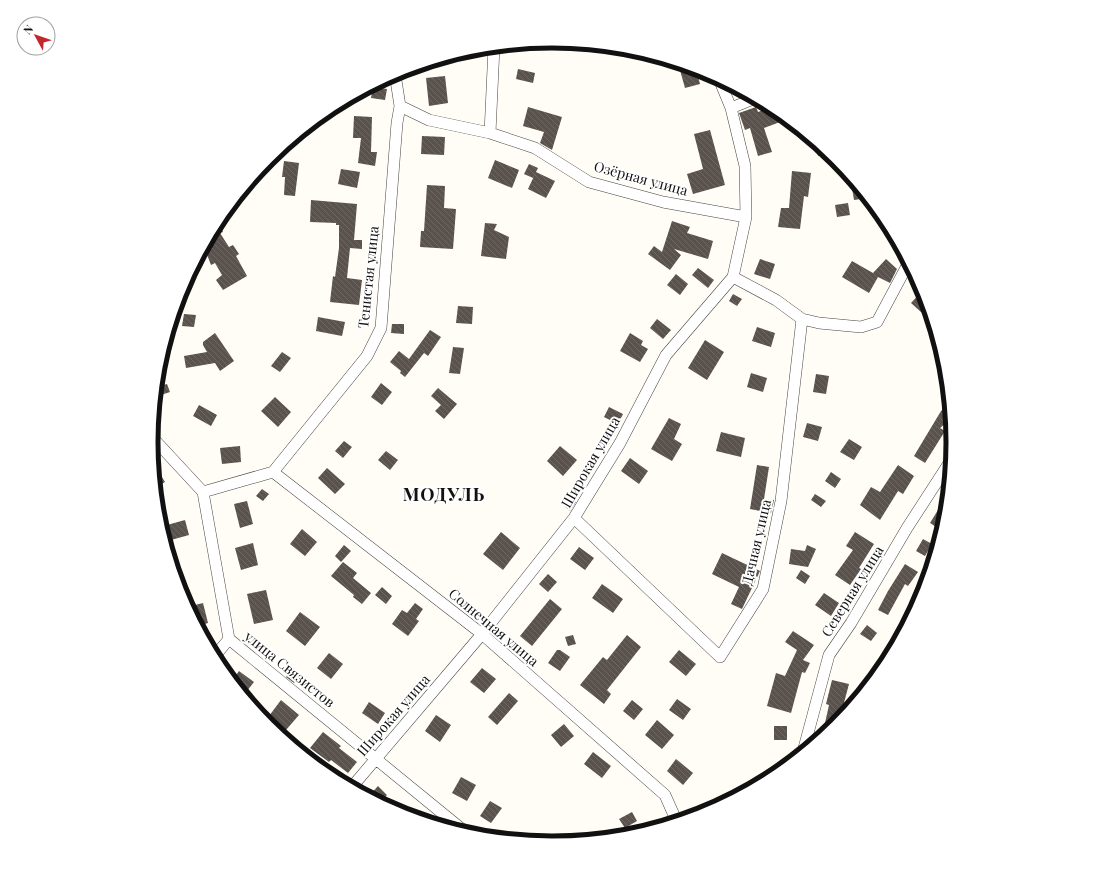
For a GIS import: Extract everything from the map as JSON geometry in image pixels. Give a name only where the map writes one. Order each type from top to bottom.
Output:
[{"type":"street","points":[[490,133],[494,52]]},
{"type":"street","name":"Тенистая улица","points":[[273,472],[367,356],[381,328],[396,130],[400,106],[395,81]]},
{"type":"street","name":"Широкая улица","points":[[355,784],[482,634],[574,518],[620,443],[666,355],[733,277],[746,217],[745,166],[731,108],[722,87]]},
{"type":"street","points":[[731,108],[749,101]]},
{"type":"street","name":"Озёрная улица","points":[[400,106],[429,120],[490,133],[535,148],[589,182],[663,202],[746,217]]},
{"type":"street","points":[[733,277],[776,300],[802,319],[861,327],[877,322],[906,268]]},
{"type":"street","name":"Дачная улица","points":[[574,518],[720,657],[763,589],[781,501],[802,319]]},
{"type":"street","points":[[158,444],[203,492],[273,472]]},
{"type":"street","name":"Северная улица","points":[[805,746],[829,656],[851,623],[907,528],[946,466]]},
{"type":"street","name":"Солнечная улица","points":[[273,472],[482,634],[665,795],[675,817]]},
{"type":"street","name":"улица Связистов","points":[[203,492],[230,639],[457,825]]},
{"type":"street","points":[[218,652],[230,639]]},
{"type":"building","points":[[518,69],[535,73],[533,83],[516,79]]},
{"type":"building","points":[[680,69],[698,76],[700,84],[685,88]]},
{"type":"building","points":[[445,76],[448,103],[429,106],[426,78]]},
{"type":"building","points":[[380,88],[387,89],[385,100],[371,98],[372,92]]},
{"type":"building","points":[[528,107],[562,117],[552,150],[540,143],[544,132],[523,126]]},
{"type":"building","points":[[756,107],[758,112],[765,110],[782,121],[764,128],[772,152],[758,156],[750,128],[745,130],[739,113]]},
{"type":"building","points":[[354,116],[372,117],[371,152],[377,152],[375,166],[358,163],[361,138],[353,138]]},
{"type":"building","points":[[710,130],[725,185],[693,194],[687,174],[703,169],[694,134]]},
{"type":"building","points":[[422,136],[445,137],[444,155],[421,154]]},
{"type":"building","points":[[817,150],[822,155],[818,156]]},
{"type":"building","points":[[495,160],[519,170],[512,188],[488,178]]},
{"type":"building","points":[[284,161],[299,163],[295,196],[284,195],[285,177],[282,177]]},
{"type":"building","points":[[529,164],[538,168],[533,178],[524,174]]},
{"type":"building","points":[[341,169],[360,172],[357,188],[338,184]]},
{"type":"building","points":[[792,171],[811,173],[808,197],[804,196],[800,229],[778,227],[781,208],[789,208]]},
{"type":"building","points":[[536,172],[555,181],[546,198],[528,189]]},
{"type":"building","points":[[427,185],[445,186],[444,208],[456,209],[453,249],[420,247],[421,231],[424,231]]},
{"type":"building","points":[[852,185],[862,199],[854,200]]},
{"type":"building","points":[[311,200],[357,204],[354,240],[362,240],[362,249],[350,248],[347,278],[362,280],[359,305],[330,302],[333,276],[335,277],[339,248],[339,225],[336,225],[336,223],[310,222]]},
{"type":"building","points":[[848,203],[850,215],[837,217],[835,205]]},
{"type":"building","points":[[672,221],[690,227],[687,233],[713,241],[708,259],[674,249],[681,255],[670,270],[648,254],[654,246],[662,252]]},
{"type":"building","points":[[485,223],[497,224],[494,230],[509,237],[506,259],[481,256]]},
{"type":"building","points":[[221,228],[223,232],[220,233],[229,247],[233,245],[239,254],[236,256],[247,276],[223,290],[216,280],[222,275],[215,263],[211,265],[207,253],[212,248],[211,246]]},
{"type":"building","points":[[760,259],[775,264],[770,279],[754,274]]},
{"type":"building","points":[[886,259],[897,269],[890,283],[878,277],[869,293],[842,277],[852,261],[873,273]]},
{"type":"building","points":[[698,268],[714,280],[708,288],[692,275]]},
{"type":"building","points":[[676,274],[688,284],[680,295],[667,285]]},
{"type":"building","points":[[733,294],[742,299],[737,306],[729,301]]},
{"type":"building","points":[[918,295],[923,309],[921,312],[911,303]]},
{"type":"building","points":[[458,306],[473,307],[472,324],[456,323]]},
{"type":"building","points":[[184,314],[196,315],[194,327],[182,326]]},
{"type":"building","points":[[318,317],[345,322],[342,336],[316,331]]},
{"type":"building","points":[[657,319],[671,330],[663,339],[650,328]]},
{"type":"building","points":[[392,324],[404,324],[404,334],[391,333]]},
{"type":"building","points":[[757,327],[775,333],[771,347],[752,341]]},
{"type":"building","points":[[430,330],[441,337],[428,356],[424,353],[405,377],[400,373],[401,371],[390,362],[399,351],[409,359]]},
{"type":"building","points":[[215,333],[234,361],[220,371],[215,363],[186,368],[184,356],[207,352],[203,342]]},
{"type":"building","points":[[630,333],[643,341],[641,345],[648,349],[640,362],[620,351]]},
{"type":"building","points":[[705,340],[724,352],[707,380],[688,368]]},
{"type":"building","points":[[453,347],[464,348],[460,374],[449,373]]},
{"type":"building","points":[[282,352],[291,358],[280,372],[271,366]]},
{"type":"building","points":[[751,373],[767,378],[763,392],[747,387]]},
{"type":"building","points":[[816,374],[829,376],[826,394],[813,392]]},
{"type":"building","points":[[381,383],[392,392],[382,405],[371,397]]},
{"type":"building","points":[[167,384],[170,392],[161,395],[162,385]]},
{"type":"building","points":[[438,388],[457,404],[444,419],[435,411],[441,405],[431,396]]},
{"type":"building","points":[[275,397],[291,412],[278,427],[261,411]]},
{"type":"building","points":[[199,405],[217,415],[211,426],[193,416]]},
{"type":"building","points":[[609,407],[623,414],[618,424],[604,417]]},
{"type":"building","points":[[945,408],[946,423],[940,428],[945,431],[925,463],[914,456],[941,411]]},
{"type":"building","points":[[669,418],[681,424],[674,439],[682,444],[672,461],[651,449]]},
{"type":"building","points":[[807,423],[822,427],[818,441],[803,437]]},
{"type":"building","points":[[721,432],[745,438],[741,457],[716,451]]},
{"type":"building","points":[[849,439],[862,447],[854,460],[840,452]]},
{"type":"building","points":[[344,441],[352,447],[343,458],[335,451]]},
{"type":"building","points":[[240,446],[241,462],[222,464],[220,448]]},
{"type":"building","points":[[560,446],[577,460],[563,476],[547,461]]},
{"type":"building","points":[[386,451],[398,460],[390,470],[378,460]]},
{"type":"building","points":[[630,458],[648,471],[639,484],[621,471]]},
{"type":"building","points":[[757,465],[769,467],[764,499],[774,500],[771,513],[750,509]]},
{"type":"building","points":[[898,465],[914,476],[903,494],[898,491],[880,520],[860,505],[871,487],[880,492]]},
{"type":"building","points":[[327,468],[345,484],[335,494],[318,478]]},
{"type":"building","points":[[831,472],[841,479],[835,488],[825,481]]},
{"type":"building","points":[[159,473],[165,482],[160,485]]},
{"type":"building","points":[[262,489],[269,494],[263,501],[256,496]]},
{"type":"building","points":[[815,494],[826,501],[821,507],[811,500]]},
{"type":"building","points":[[568,496],[576,502],[570,511],[562,504]]},
{"type":"building","points":[[247,501],[253,524],[240,528],[234,504]]},
{"type":"building","points":[[942,503],[937,528],[930,523]]},
{"type":"building","points":[[185,520],[189,535],[171,540],[167,525]]},
{"type":"building","points":[[302,529],[317,542],[305,556],[290,544]]},
{"type":"building","points":[[501,532],[520,548],[503,570],[483,554]]},
{"type":"building","points":[[855,532],[874,544],[859,568],[861,569],[850,585],[835,575],[853,550],[846,546]]},
{"type":"building","points":[[923,539],[932,544],[925,556],[916,551]]},
{"type":"building","points":[[253,543],[258,565],[241,570],[235,548]]},
{"type":"building","points":[[344,545],[351,551],[341,562],[335,556]]},
{"type":"building","points":[[807,545],[816,549],[808,567],[789,564],[791,549],[805,551]]},
{"type":"building","points":[[579,547],[594,558],[585,570],[570,559]]},
{"type":"building","points":[[722,553],[760,571],[742,609],[731,604],[739,587],[712,574]]},
{"type":"building","points":[[343,562],[357,573],[353,578],[371,593],[362,604],[353,597],[354,595],[331,576]]},
{"type":"building","points":[[905,564],[918,572],[908,586],[905,584],[888,615],[878,610]]},
{"type":"building","points":[[801,570],[810,576],[805,584],[796,578]]},
{"type":"building","points":[[548,574],[557,582],[548,592],[539,584]]},
{"type":"building","points":[[602,584],[623,599],[613,613],[592,598]]},
{"type":"building","points":[[382,587],[392,596],[386,604],[375,595]]},
{"type":"building","points":[[266,590],[273,620],[254,624],[247,594]]},
{"type":"building","points":[[824,593],[839,603],[831,616],[815,605]]},
{"type":"building","points":[[550,599],[562,609],[532,646],[520,636]]},
{"type":"building","points":[[203,603],[208,623],[203,625],[194,605]]},
{"type":"building","points":[[415,603],[423,609],[416,619],[419,621],[408,636],[392,624],[402,610],[407,613]]},
{"type":"building","points":[[300,612],[320,627],[305,646],[286,631]]},
{"type":"building","points":[[867,625],[877,633],[871,641],[860,634]]},
{"type":"building","points":[[793,631],[814,645],[803,660],[810,663],[805,673],[802,672],[791,713],[767,706],[776,673],[785,676],[797,650],[785,642]]},
{"type":"building","points":[[573,635],[576,644],[568,646],[565,637]]},
{"type":"building","points":[[627,635],[641,647],[607,690],[611,694],[604,704],[580,685],[603,657],[607,660]]},
{"type":"building","points":[[557,650],[560,650],[570,657],[560,671],[548,663]]},
{"type":"building","points":[[679,650],[696,664],[686,676],[669,662]]},
{"type":"building","points":[[329,653],[343,664],[331,679],[317,668]]},
{"type":"building","points":[[293,668],[301,674],[294,683],[286,677]]},
{"type":"building","points":[[482,668],[496,679],[484,693],[470,682]]},
{"type":"building","points":[[239,671],[254,682],[247,691],[235,677]]},
{"type":"building","points":[[832,680],[849,684],[842,710],[828,724],[825,723],[829,705],[826,704]]},
{"type":"building","points":[[509,693],[518,701],[497,725],[488,717]]},
{"type":"building","points":[[677,699],[691,709],[683,720],[669,710]]},
{"type":"building","points":[[281,700],[299,715],[286,730],[269,716]]},
{"type":"building","points":[[632,700],[643,709],[634,720],[623,711]]},
{"type":"building","points":[[369,702],[385,713],[378,724],[362,713]]},
{"type":"building","points":[[436,715],[451,725],[440,742],[425,731]]},
{"type":"building","points":[[657,720],[674,735],[662,749],[645,735]]},
{"type":"building","points":[[564,724],[574,736],[561,747],[551,735]]},
{"type":"building","points":[[774,726],[787,726],[787,740],[774,740]]},
{"type":"building","points":[[323,732],[341,746],[339,748],[357,762],[348,773],[331,760],[329,762],[310,748]]},
{"type":"building","points":[[593,752],[611,766],[602,778],[584,764]]},
{"type":"building","points":[[676,759],[693,773],[683,785],[667,771]]},
{"type":"building","points":[[461,777],[476,785],[467,801],[452,793]]},
{"type":"building","points":[[378,786],[387,795],[384,799],[372,793]]},
{"type":"building","points":[[490,801],[502,808],[491,823],[480,816]]},
{"type":"building","points":[[632,812],[637,821],[625,828],[619,819]]},
{"type":"district","name":"МОДУЛЬ","points":[[444,494]]}]
